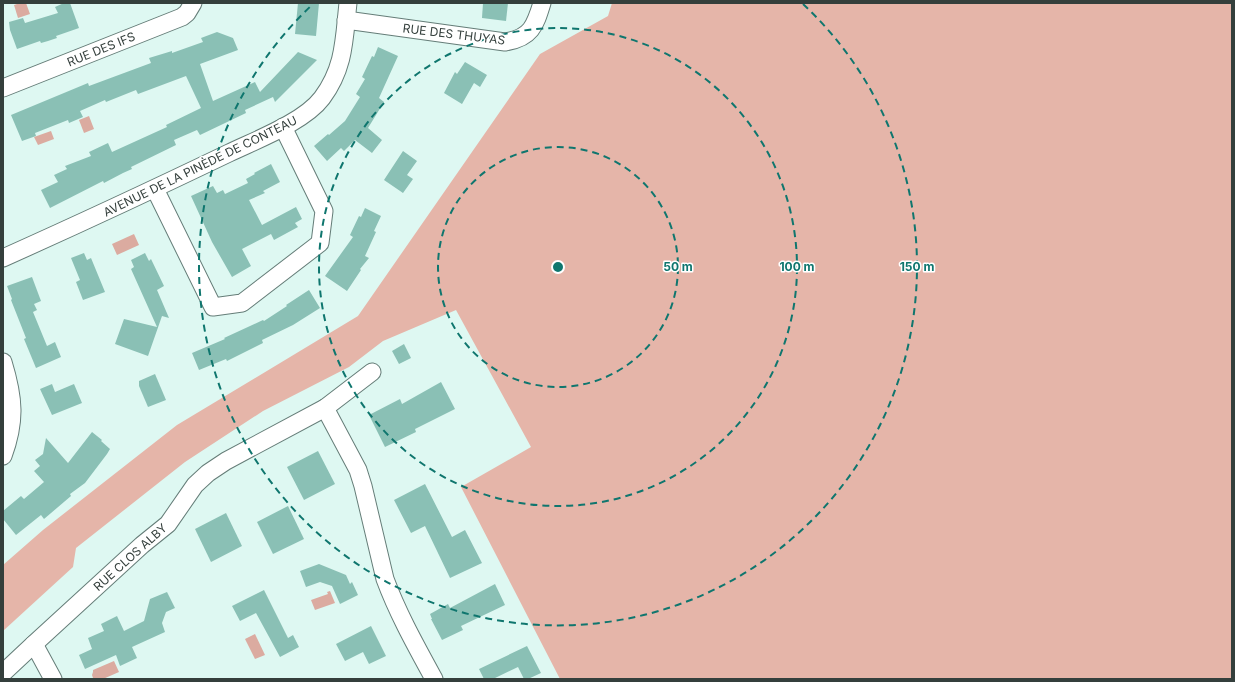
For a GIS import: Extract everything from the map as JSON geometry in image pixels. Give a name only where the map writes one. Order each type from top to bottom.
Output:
[{"type":"street","name":"RUE DES IFS","points":[[3,88],[182,17],[187,13],[193,3]]},
{"type":"street","name":"AVENUE DE LA PINÈDE DE CONTEAU","points":[[3,258],[155,189],[283,127],[308,112],[328,90],[340,63],[344,44],[348,3]]},
{"type":"street","name":"RUE DES THUYAS","points":[[346,20],[505,42],[514,41],[531,30],[537,19],[542,3]]},
{"type":"street","points":[[155,189],[213,307],[242,303],[320,242],[324,211],[283,127]]},
{"type":"street","points":[[3,362],[11,394],[13,418],[8,443],[3,456]]},
{"type":"street","name":"RUE CLOS ALBY","points":[[3,673],[142,545],[168,524],[195,485],[208,473],[226,461],[325,408],[372,372]]},
{"type":"street","points":[[325,408],[358,470],[364,486],[385,579],[390,594],[402,620],[434,679]]},
{"type":"street","points":[[34,644],[53,679]]},
{"type":"shaded area","points":[[26,3],[30,14],[18,18],[14,5]]},
{"type":"shaded area","points":[[612,3],[1232,3],[1232,679],[560,679],[461,487],[531,447],[456,310],[383,341],[349,367],[263,411],[185,462],[76,548],[73,567],[3,631],[3,565],[43,530],[177,425],[358,316],[540,54],[608,16]]},
{"type":"shaded area","points":[[89,116],[94,129],[84,133],[79,120]]},
{"type":"shaded area","points":[[51,131],[54,139],[38,145],[34,137]]},
{"type":"shaded area","points":[[134,234],[139,245],[117,255],[112,244]]},
{"type":"shaded area","points":[[330,591],[335,603],[315,610],[311,600],[328,594],[327,592]]},
{"type":"shaded area","points":[[255,634],[265,655],[255,659],[245,639]]},
{"type":"shaded area","points":[[114,661],[119,672],[103,679],[93,678],[93,670]]},
{"type":"building","points":[[64,3],[70,3],[79,28],[56,36],[57,38],[41,43],[40,41],[17,49],[10,30],[9,22],[23,18],[25,23],[58,13],[55,7]]},
{"type":"building","points":[[298,3],[319,3],[316,36],[295,34]]},
{"type":"building","points":[[483,3],[508,3],[506,21],[482,18]]},
{"type":"building","points":[[217,32],[233,38],[238,50],[200,64],[213,101],[255,82],[260,92],[298,52],[317,60],[275,102],[273,97],[245,110],[246,113],[200,135],[197,130],[174,140],[176,145],[131,167],[132,169],[104,183],[103,181],[50,208],[41,190],[58,182],[54,175],[67,169],[65,166],[91,156],[89,152],[108,143],[112,152],[167,127],[166,125],[201,108],[186,76],[138,94],[136,90],[106,102],[105,100],[80,111],[83,117],[69,123],[68,120],[35,133],[36,136],[22,141],[11,115],[88,83],[89,86],[151,63],[149,58],[172,51],[172,53],[203,42],[201,38]]},
{"type":"building","points":[[378,47],[398,56],[379,98],[384,102],[368,128],[382,140],[372,153],[355,140],[344,151],[341,148],[327,161],[314,146],[345,121],[360,97],[356,94],[365,79],[362,77]]},
{"type":"building","points":[[465,62],[487,75],[480,87],[474,83],[462,104],[444,93],[455,72],[457,74]]},
{"type":"building","points":[[403,151],[417,161],[407,175],[413,179],[403,193],[384,180]]},
{"type":"building","points":[[271,164],[280,182],[263,191],[265,193],[249,200],[262,225],[296,207],[302,219],[295,223],[298,227],[274,240],[271,234],[242,249],[251,266],[232,277],[212,242],[191,196],[213,186],[217,193],[223,190],[225,194],[248,183],[246,179]]},
{"type":"building","points":[[365,208],[381,216],[374,231],[376,232],[365,256],[369,258],[360,269],[361,270],[347,291],[325,276],[353,237],[350,235],[359,216],[361,217]]},
{"type":"building","points":[[84,253],[87,260],[91,258],[105,292],[83,300],[76,282],[80,280],[71,258]]},
{"type":"building","points":[[145,253],[149,261],[151,259],[164,286],[157,290],[169,318],[162,316],[148,356],[115,344],[124,319],[157,327],[131,269],[134,267],[131,260]]},
{"type":"building","points":[[32,277],[41,301],[34,304],[37,310],[33,312],[47,346],[55,342],[61,357],[36,368],[24,339],[26,338],[7,286]]},
{"type":"building","points":[[309,290],[320,308],[293,325],[262,340],[263,343],[227,361],[226,359],[199,370],[192,353],[225,339],[224,338],[263,320],[264,321]]},
{"type":"building","points":[[404,344],[411,358],[399,364],[392,351]]},
{"type":"building","points":[[155,374],[166,400],[148,407],[139,386],[139,381]]},
{"type":"building","points":[[441,382],[455,409],[415,429],[416,432],[385,447],[369,415],[400,399],[402,404]]},
{"type":"building","points":[[52,384],[55,392],[74,384],[82,403],[52,415],[40,389]]},
{"type":"building","points":[[92,432],[110,449],[107,454],[85,483],[70,494],[71,496],[44,519],[41,515],[16,535],[3,519],[3,511],[21,496],[24,499],[44,482],[34,471],[40,466],[35,460],[43,454],[46,438],[68,463]]},
{"type":"building","points":[[318,451],[335,484],[304,500],[287,467]]},
{"type":"building","points":[[425,484],[452,537],[465,530],[482,563],[450,578],[425,526],[411,533],[394,500]]},
{"type":"building","points":[[288,506],[304,539],[273,554],[257,522]]},
{"type":"building","points":[[226,513],[242,546],[211,562],[195,529]]},
{"type":"building","points":[[319,564],[346,575],[350,584],[352,582],[358,595],[340,604],[332,586],[320,582],[306,587],[300,571]]},
{"type":"building","points":[[495,584],[505,605],[461,626],[463,630],[442,640],[430,614],[448,604],[450,608]]},
{"type":"building","points":[[264,590],[288,638],[293,635],[299,647],[280,657],[256,613],[240,621],[232,606]]},
{"type":"building","points":[[167,592],[175,608],[166,612],[162,623],[165,632],[132,647],[137,658],[120,666],[116,655],[85,669],[79,655],[92,649],[88,638],[104,631],[101,624],[117,616],[124,631],[144,621],[150,599]]},
{"type":"building","points":[[371,626],[386,656],[369,664],[363,652],[345,661],[336,644]]},
{"type":"building","points":[[527,646],[541,673],[528,679],[524,679],[518,667],[493,679],[484,679],[479,669]]}]
